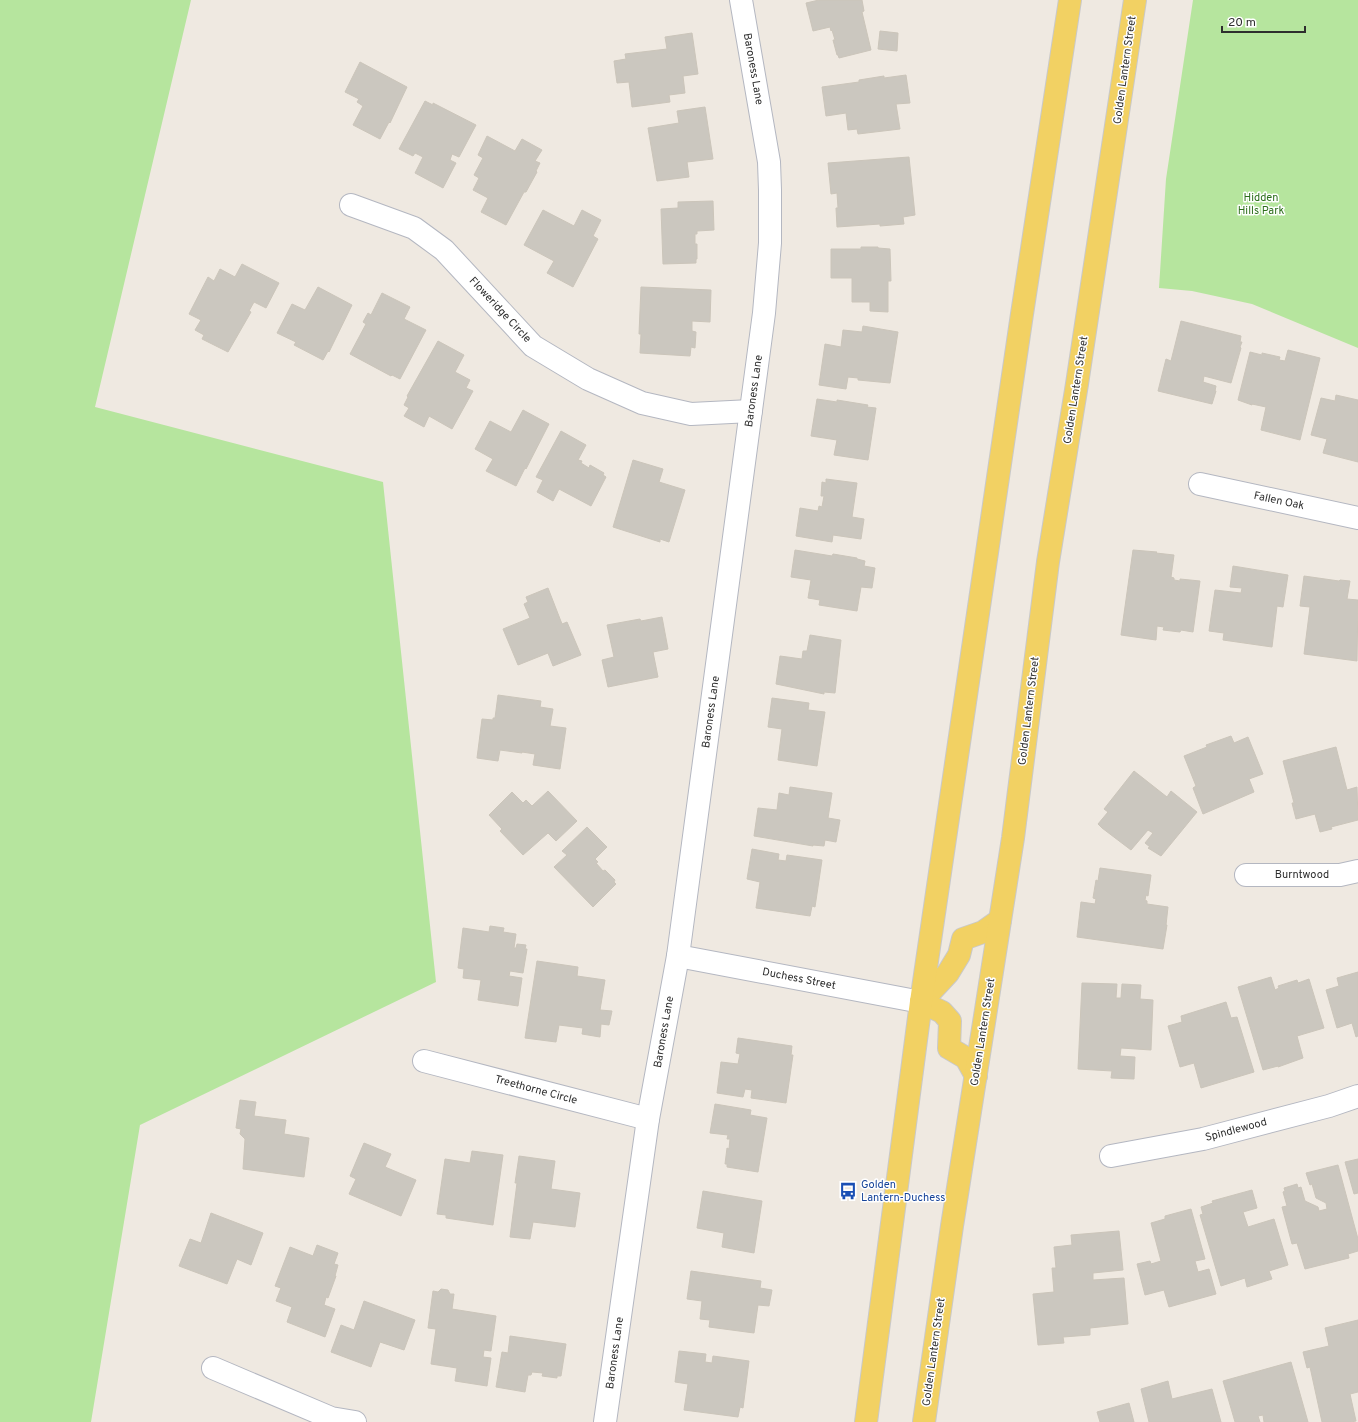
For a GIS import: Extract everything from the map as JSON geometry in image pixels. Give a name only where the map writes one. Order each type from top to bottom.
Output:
[{"type":"main road","points":[[866,1422],[921,1002],[1022,314],[1070,0]]},
{"type":"main road","name":"Golden Lantern Street","points":[[924,1422],[952,1226],[1013,838],[1048,562],[1077,384],[1135,0]]},
{"type":"main road","points":[[921,1002],[948,972],[959,954],[963,939],[983,932],[1000,920]]},
{"type":"main road","points":[[921,1002],[942,1012],[950,1021],[949,1048],[966,1058],[976,1076]]},
{"type":"street","name":"Baroness Lane","points":[[605,1422],[648,1119],[678,956],[764,313],[770,243],[770,190],[768,162],[741,0]]},
{"type":"street","name":"Floweridge Circle","points":[[351,205],[414,228],[444,250],[533,346],[588,379],[642,403],[691,414],[751,410]]},
{"type":"street","name":"Fallen Oak","points":[[1200,484],[1358,518]]},
{"type":"street","name":"Burntwood","points":[[1246,875],[1340,875],[1358,871]]},
{"type":"street","name":"Duchess Street","points":[[678,956],[921,1002]]},
{"type":"street","name":"Treethorne Circle","points":[[424,1061],[648,1119]]},
{"type":"street","name":"Spindlewood","points":[[1111,1156],[1204,1139],[1329,1106],[1358,1096]]},
{"type":"street","points":[[213,1368],[330,1418],[356,1422]]},
{"type":"green space","points":[[0,0],[191,0],[95,407],[383,482],[436,982],[140,1125],[91,1422],[0,1422]]},
{"type":"green space","name":"Hidden Hills Park","points":[[1193,0],[1358,0],[1358,348],[1252,304],[1192,291],[1159,288],[1166,179]]},
{"type":"building","points":[[819,0],[862,0],[864,11],[862,12],[871,50],[839,58],[830,27],[813,31],[806,3]]},
{"type":"building","points":[[880,31],[898,33],[897,51],[878,49]]},
{"type":"building","points":[[692,33],[698,74],[683,76],[685,93],[669,95],[670,102],[632,107],[629,82],[617,83],[614,61],[626,59],[625,54],[667,49],[665,37]]},
{"type":"building","points":[[360,62],[407,87],[390,123],[389,122],[380,139],[353,125],[363,106],[357,102],[359,99],[345,92]]},
{"type":"building","points":[[906,75],[910,103],[896,104],[900,129],[858,134],[857,129],[848,130],[846,113],[826,116],[822,87],[859,82],[859,80],[884,76],[884,78]]},
{"type":"building","points":[[425,101],[433,105],[433,103],[476,125],[459,157],[452,154],[450,160],[456,163],[443,188],[415,173],[423,157],[415,153],[413,156],[399,149]]},
{"type":"building","points":[[705,107],[713,159],[687,162],[689,177],[657,181],[648,128],[679,123],[677,111]]},
{"type":"building","points":[[487,136],[515,151],[522,139],[542,150],[535,161],[540,163],[536,171],[537,172],[506,225],[481,212],[488,198],[473,190],[479,178],[474,175],[483,158],[478,155]]},
{"type":"building","points":[[909,157],[915,215],[903,217],[904,224],[837,227],[837,193],[831,194],[828,163]]},
{"type":"building","points":[[713,201],[714,230],[697,231],[697,234],[695,234],[695,244],[697,244],[696,263],[663,264],[661,209],[678,208],[678,202]]},
{"type":"building","points":[[543,210],[574,226],[582,210],[601,220],[593,236],[598,239],[573,287],[547,273],[554,261],[524,245]]},
{"type":"building","points":[[861,247],[890,249],[891,281],[888,281],[888,312],[870,311],[870,302],[852,302],[852,278],[831,278],[831,249],[861,249]]},
{"type":"building","points":[[242,264],[279,283],[266,308],[254,302],[249,311],[251,312],[228,352],[202,339],[204,335],[195,330],[201,320],[189,314],[208,277],[214,281],[220,269],[235,277]]},
{"type":"building","points":[[318,287],[352,305],[329,352],[328,351],[323,360],[294,345],[296,342],[277,333],[292,304],[305,310]]},
{"type":"building","points":[[641,287],[711,290],[710,322],[692,321],[692,331],[696,332],[695,348],[691,347],[690,356],[640,353],[641,334],[639,334]]},
{"type":"building","points":[[382,293],[410,307],[404,319],[426,330],[400,379],[392,375],[391,376],[350,354],[366,324],[363,322],[368,313],[371,315]]},
{"type":"building","points":[[1181,321],[1241,336],[1241,348],[1231,383],[1204,376],[1203,382],[1216,386],[1212,404],[1158,391],[1166,359],[1171,361]]},
{"type":"building","points":[[863,326],[898,332],[890,383],[858,380],[858,378],[848,377],[846,389],[819,385],[825,344],[841,347],[843,330],[862,332]]},
{"type":"building","points":[[438,341],[464,355],[455,372],[470,380],[466,388],[473,391],[452,429],[429,416],[424,427],[404,416],[409,408],[404,405],[408,397],[407,396]]},
{"type":"building","points":[[1288,350],[1320,358],[1300,440],[1261,430],[1266,407],[1252,405],[1238,400],[1250,352],[1280,357],[1279,360],[1285,361]]},
{"type":"building","points":[[1336,395],[1358,400],[1358,462],[1323,453],[1327,439],[1311,435],[1321,398],[1335,401]]},
{"type":"building","points":[[817,399],[837,402],[837,400],[868,405],[867,407],[876,408],[868,460],[834,455],[837,440],[811,436]]},
{"type":"building","points":[[523,410],[549,424],[516,486],[486,471],[493,459],[475,449],[490,421],[511,432]]},
{"type":"building","points":[[561,431],[586,445],[578,460],[582,461],[581,463],[589,468],[590,465],[604,473],[603,475],[606,477],[591,506],[559,489],[553,501],[537,492],[543,480],[536,477]]},
{"type":"building","points":[[633,460],[663,469],[659,482],[685,490],[669,542],[660,539],[660,542],[613,527]]},
{"type":"building","points":[[826,479],[857,483],[852,517],[864,519],[861,539],[833,535],[832,542],[796,536],[800,508],[818,511],[819,506],[822,507],[824,496],[821,496],[822,482],[826,483]]},
{"type":"building","points":[[795,550],[832,556],[833,554],[857,558],[865,561],[864,566],[875,568],[872,588],[861,587],[857,611],[819,605],[820,600],[808,598],[811,580],[791,577]]},
{"type":"building","points":[[1133,550],[1174,555],[1171,577],[1174,578],[1174,580],[1180,581],[1180,579],[1200,581],[1193,632],[1163,630],[1164,627],[1157,626],[1156,640],[1121,635]]},
{"type":"building","points":[[1233,566],[1288,575],[1283,607],[1277,606],[1272,647],[1223,640],[1224,633],[1209,631],[1215,590],[1241,593],[1242,588],[1230,587]]},
{"type":"building","points":[[1304,576],[1350,581],[1347,599],[1358,600],[1357,661],[1304,654],[1310,607],[1300,606]]},
{"type":"building","points":[[548,588],[562,624],[567,622],[581,655],[553,666],[548,653],[518,665],[503,629],[530,618],[524,604],[528,602],[526,597]]},
{"type":"building","points":[[662,617],[668,649],[653,652],[658,677],[608,687],[602,660],[614,657],[607,625]]},
{"type":"building","points":[[810,635],[841,640],[835,693],[824,692],[824,694],[776,684],[780,656],[802,659],[803,651],[807,651]]},
{"type":"building","points":[[498,695],[541,701],[540,707],[553,709],[550,726],[566,728],[560,769],[533,765],[535,754],[522,752],[500,750],[498,761],[477,758],[482,719],[493,720],[493,718],[495,718]]},
{"type":"building","points":[[772,698],[809,703],[808,710],[825,712],[817,766],[778,760],[782,729],[768,727]]},
{"type":"building","points":[[1231,736],[1234,743],[1248,737],[1263,774],[1249,779],[1254,792],[1203,814],[1193,788],[1196,786],[1184,756],[1207,747],[1206,745]]},
{"type":"building","points":[[1336,747],[1347,790],[1357,787],[1358,820],[1331,827],[1332,829],[1320,832],[1315,814],[1296,819],[1292,803],[1294,803],[1283,761]]},
{"type":"building","points":[[1134,771],[1167,797],[1171,791],[1197,812],[1161,856],[1148,848],[1150,847],[1145,843],[1153,833],[1148,830],[1131,850],[1098,824],[1108,812],[1104,809]]},
{"type":"building","points":[[790,787],[832,793],[828,818],[840,820],[836,842],[825,840],[824,846],[813,846],[754,836],[758,808],[777,810],[779,793],[789,795]]},
{"type":"building","points":[[548,791],[577,821],[556,841],[548,833],[523,855],[500,831],[502,829],[489,815],[512,792],[523,803],[526,800],[532,806]]},
{"type":"building","points":[[587,827],[607,847],[595,859],[598,862],[596,863],[603,871],[605,870],[615,880],[614,882],[616,884],[593,907],[554,867],[567,855],[562,851]]},
{"type":"building","points":[[752,849],[779,854],[778,860],[786,861],[787,855],[822,860],[815,907],[812,906],[810,916],[756,908],[760,882],[747,879]]},
{"type":"building","points":[[1100,868],[1151,875],[1148,896],[1146,895],[1145,900],[1147,901],[1147,904],[1168,907],[1163,949],[1077,937],[1081,902],[1095,904],[1096,899],[1093,898]]},
{"type":"building","points":[[490,926],[504,928],[503,932],[516,934],[514,948],[516,948],[517,944],[526,945],[525,949],[527,949],[523,973],[510,971],[509,976],[522,978],[518,1006],[478,1000],[481,980],[463,978],[464,969],[458,968],[463,928],[489,932]]},
{"type":"building","points":[[537,961],[578,967],[577,976],[605,980],[600,1010],[612,1011],[609,1025],[601,1024],[600,1037],[582,1034],[583,1028],[559,1025],[556,1042],[525,1038]]},
{"type":"building","points":[[1358,972],[1358,1036],[1356,1037],[1352,1023],[1337,1028],[1326,990],[1339,986],[1337,978]]},
{"type":"building","points":[[1271,977],[1275,990],[1279,988],[1278,986],[1297,980],[1298,983],[1309,979],[1324,1028],[1297,1036],[1303,1058],[1278,1067],[1263,1070],[1238,987]]},
{"type":"building","points":[[1082,983],[1117,984],[1116,998],[1121,998],[1122,984],[1141,985],[1140,999],[1153,1000],[1151,1050],[1121,1048],[1120,1056],[1135,1057],[1134,1079],[1111,1078],[1112,1071],[1078,1069]]},
{"type":"building","points":[[1226,1002],[1231,1018],[1237,1017],[1254,1072],[1201,1088],[1194,1063],[1180,1067],[1168,1026],[1182,1022],[1181,1016]]},
{"type":"building","points":[[738,1038],[792,1046],[791,1055],[793,1055],[786,1103],[751,1098],[752,1090],[745,1089],[743,1097],[717,1093],[721,1062],[738,1064],[740,1054],[736,1053]]},
{"type":"building","points":[[240,1100],[256,1102],[254,1116],[286,1120],[284,1134],[309,1138],[304,1177],[243,1169],[245,1139],[240,1134],[241,1129],[236,1128]]},
{"type":"building","points":[[715,1104],[751,1110],[750,1115],[767,1118],[758,1172],[727,1167],[727,1164],[725,1164],[730,1139],[727,1139],[728,1135],[710,1133]]},
{"type":"building","points":[[364,1143],[391,1154],[385,1167],[416,1180],[401,1216],[349,1194],[356,1179],[350,1176]]},
{"type":"building","points":[[472,1151],[503,1155],[493,1225],[446,1218],[446,1215],[437,1214],[445,1159],[470,1163]]},
{"type":"building","points":[[519,1156],[555,1161],[551,1189],[580,1193],[575,1227],[533,1222],[530,1239],[510,1237]]},
{"type":"building","points":[[1358,1159],[1358,1193],[1354,1194],[1345,1162]]},
{"type":"building","points":[[1338,1165],[1358,1239],[1358,1251],[1348,1254],[1349,1258],[1305,1269],[1297,1243],[1292,1244],[1282,1207],[1287,1206],[1283,1192],[1285,1191],[1284,1188],[1297,1184],[1298,1188],[1301,1187],[1305,1201],[1318,1207],[1319,1211],[1327,1209],[1326,1203],[1316,1198],[1312,1184],[1310,1185],[1306,1173]]},
{"type":"building","points":[[1252,1190],[1257,1208],[1243,1212],[1248,1227],[1274,1219],[1288,1265],[1269,1271],[1272,1279],[1247,1287],[1245,1278],[1221,1286],[1200,1215],[1203,1214],[1201,1207],[1213,1203],[1212,1201]]},
{"type":"building","points":[[703,1191],[762,1201],[754,1253],[722,1247],[724,1233],[697,1228]]},
{"type":"building","points":[[1191,1209],[1205,1259],[1195,1261],[1198,1272],[1209,1269],[1216,1294],[1169,1307],[1164,1290],[1145,1295],[1137,1264],[1150,1261],[1151,1264],[1161,1261],[1151,1223],[1165,1219],[1165,1216]]},
{"type":"building","points":[[211,1213],[263,1233],[251,1265],[237,1259],[227,1284],[179,1266],[190,1239],[201,1243]]},
{"type":"building","points":[[1119,1231],[1123,1270],[1093,1273],[1093,1280],[1124,1278],[1128,1324],[1090,1328],[1090,1335],[1063,1337],[1064,1343],[1038,1345],[1033,1294],[1054,1292],[1052,1268],[1056,1268],[1054,1247],[1072,1245],[1071,1235]]},
{"type":"building","points":[[317,1245],[338,1253],[334,1264],[338,1265],[336,1276],[328,1298],[326,1297],[324,1305],[335,1309],[325,1337],[287,1322],[292,1307],[276,1301],[281,1288],[275,1286],[290,1247],[313,1256]]},
{"type":"building","points":[[691,1271],[761,1281],[760,1288],[772,1290],[769,1306],[758,1305],[754,1333],[709,1327],[710,1320],[700,1319],[702,1301],[687,1299]]},
{"type":"building","points":[[441,1289],[448,1290],[450,1294],[454,1294],[452,1309],[496,1316],[491,1351],[484,1350],[483,1357],[491,1358],[487,1386],[455,1381],[457,1368],[431,1364],[436,1329],[428,1328],[433,1291],[438,1292]]},
{"type":"building","points":[[364,1301],[415,1320],[404,1350],[380,1342],[371,1367],[331,1352],[341,1325],[354,1330]]},
{"type":"building","points":[[1358,1320],[1358,1392],[1350,1394],[1356,1421],[1322,1422],[1310,1367],[1307,1368],[1303,1352],[1329,1346],[1325,1328]]},
{"type":"building","points":[[510,1336],[566,1344],[561,1376],[557,1376],[557,1378],[542,1376],[543,1373],[532,1372],[531,1375],[528,1375],[525,1392],[496,1387],[502,1352],[508,1353]]},
{"type":"building","points":[[679,1351],[706,1354],[705,1362],[712,1363],[713,1356],[749,1361],[743,1408],[740,1407],[738,1417],[684,1410],[688,1384],[675,1382]]},
{"type":"building","points":[[1291,1362],[1308,1422],[1264,1422],[1263,1415],[1258,1416],[1260,1422],[1235,1422],[1223,1381]]},
{"type":"building","points":[[1168,1381],[1172,1399],[1212,1389],[1221,1422],[1149,1422],[1141,1389]]},
{"type":"building","points":[[1129,1403],[1134,1422],[1100,1422],[1097,1412]]},
{"type":"place","name":"Golden Lantern-Duchess","points":[[848,1191]]}]
